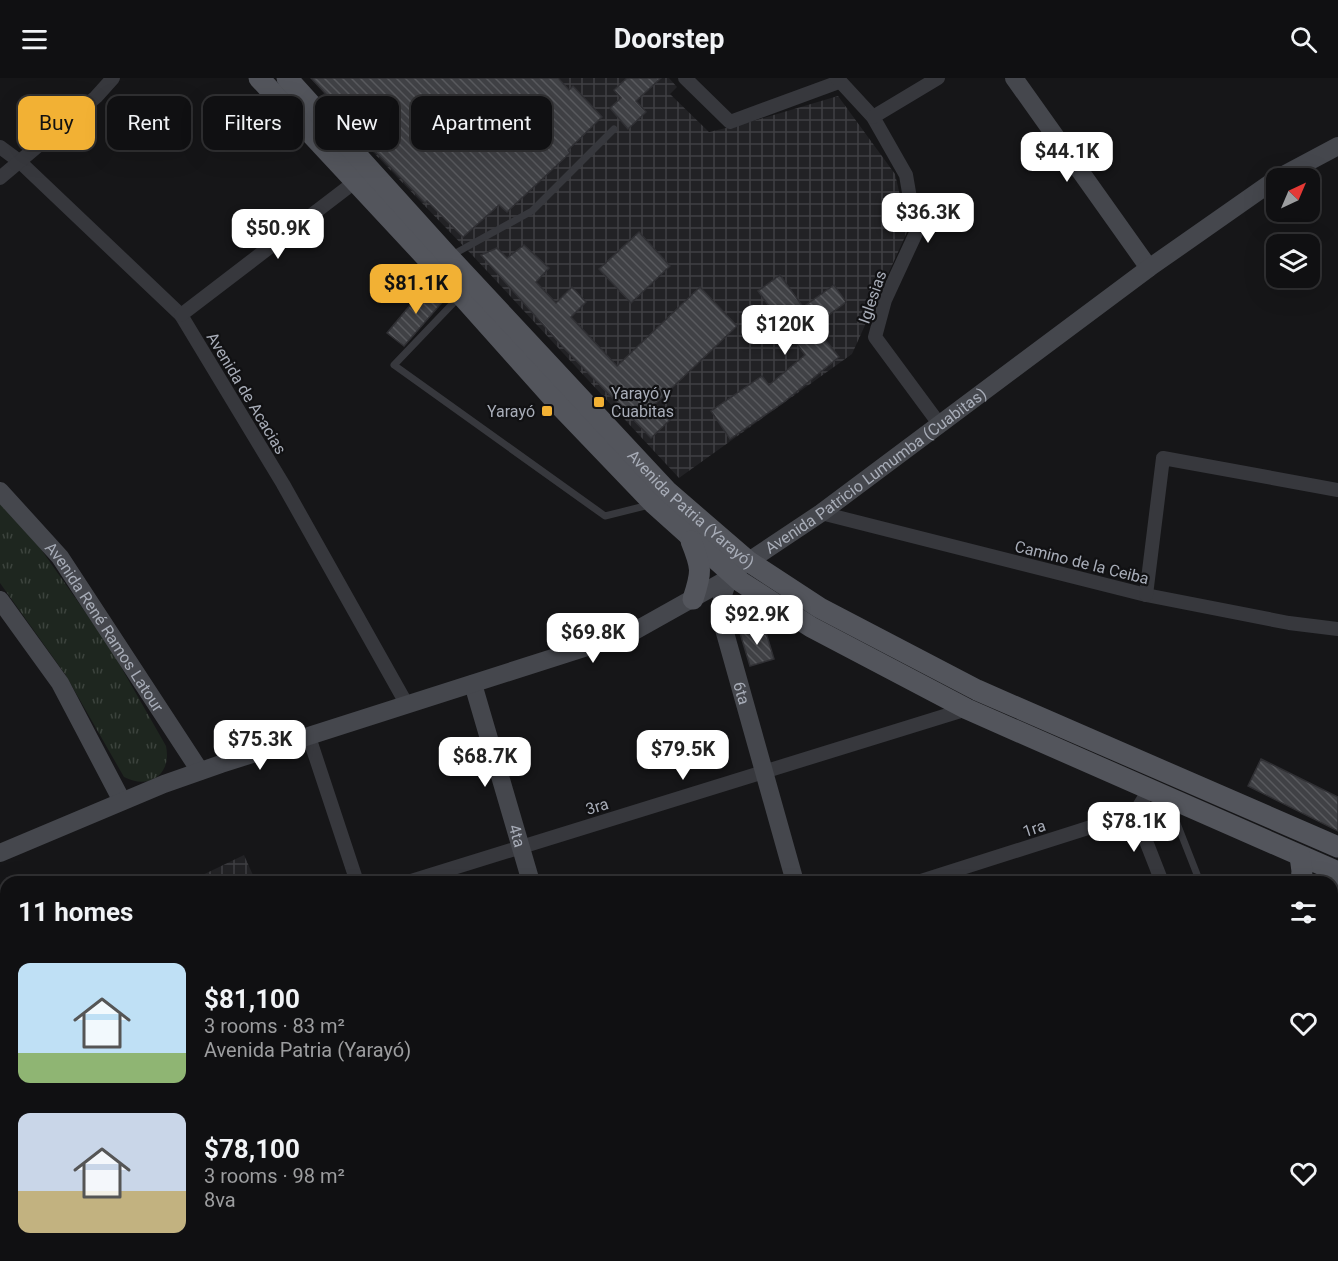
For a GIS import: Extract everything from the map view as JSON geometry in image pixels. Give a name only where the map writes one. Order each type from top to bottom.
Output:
[{"type":"main road","name":"Avenida Patria (Yarayó)","points":[[259,78],[287,88],[441,261],[661,498],[689,535],[730,573],[759,595],[812,627],[967,709],[1338,872]]},
{"type":"main road","points":[[1014,78],[1149,268]]},
{"type":"main road","name":"Avenida Patria (Yarayó)","points":[[287,88],[356,181],[441,261],[461,295],[561,407],[661,498],[748,561],[820,608],[977,690],[1338,847]]},
{"type":"main road","name":"Avenida Patricio Lumumba (Cuabitas)","points":[[1297,168],[1338,146]]},
{"type":"main road","name":"Avenida Patricio Lumumba (Cuabitas)","points":[[0,853],[122,801],[200,771],[631,633],[722,582],[730,573],[821,513],[1149,268],[1266,187]]},
{"type":"main road","name":"Avenida René Ramos Latour","points":[[0,491],[60,557],[200,771]]},
{"type":"main road","points":[[689,535],[700,564],[700,579],[693,599]]},
{"type":"main road","name":"6ta","points":[[730,573],[723,598],[722,622],[793,876]]},
{"type":"main road","points":[[0,600],[60,683],[122,801]]},
{"type":"main road","name":"4ta","points":[[473,684],[529,876]]},
{"type":"main road","points":[[1300,856],[1302,876]]},
{"type":"street","points":[[0,178],[96,97],[113,78]]},
{"type":"street","points":[[685,78],[730,122],[838,80]]},
{"type":"street","points":[[873,117],[938,78]]},
{"type":"street","name":"Iglesias","points":[[838,80],[873,117],[906,175],[916,233],[885,300],[875,337],[940,425]]},
{"type":"street","name":"Avenida de Acacias","points":[[0,147],[19,161],[181,315],[288,494],[406,704]]},
{"type":"street","points":[[181,315],[356,181]]},
{"type":"street","points":[[1146,596],[1163,458],[1338,490]]},
{"type":"street","name":"Camino de la Ceiba","points":[[821,513],[1146,596],[1289,623],[1338,629]]},
{"type":"street","name":"3ra","points":[[427,876],[967,709]]},
{"type":"street","points":[[309,737],[355,876]]},
{"type":"street","points":[[1158,794],[1135,813],[1160,876]]},
{"type":"street","name":"1ra","points":[[937,876],[1135,813]]},
{"type":"lane","points":[[441,261],[532,212],[614,129]]},
{"type":"lane","points":[[461,295],[394,365],[604,516],[661,498]]},
{"type":"lane","points":[[1158,794],[1197,876]]},
{"type":"shaded area","points":[[340,78],[669,78],[677,87],[670,94],[709,132],[838,96],[895,174],[908,230],[852,354],[679,478],[371,150],[399,150],[399,96],[321,96]]},
{"type":"shaded area","points":[[244,855],[253,876],[200,876]]},
{"type":"green space","points":[[0,503],[38,545],[109,646],[166,746],[167,756],[162,772],[150,781],[133,781],[124,777],[65,674],[0,583]]},
{"type":"building","points":[[311,78],[558,78],[569,90],[573,86],[602,117],[568,150],[570,153],[507,212],[499,205],[463,237],[427,201],[425,203],[374,150],[399,150],[399,96],[328,96]]},
{"type":"building","points":[[627,78],[661,78],[636,101],[646,112],[628,129],[610,108],[621,98],[614,90]]},
{"type":"building","points":[[639,232],[670,266],[631,303],[599,269]]},
{"type":"building","points":[[524,245],[549,268],[536,282],[556,303],[572,287],[586,302],[571,317],[617,366],[700,287],[737,326],[655,404],[670,420],[651,438],[563,347],[481,255],[497,248],[507,258]]},
{"type":"building","points":[[780,275],[803,307],[834,285],[846,302],[821,321],[829,332],[823,337],[839,357],[784,402],[730,439],[711,411],[762,376],[769,385],[805,355],[758,291]]},
{"type":"building","points":[[427,285],[446,298],[404,346],[387,333]]},
{"type":"building","points":[[764,626],[774,659],[750,666],[740,633]]},
{"type":"building","points":[[1261,759],[1338,797],[1338,831],[1248,786]]},
{"type":"place","name":"Yarayó y Cuabitas","points":[[599,402]]},
{"type":"place","name":"Yarayó","points":[[547,411]]}]
